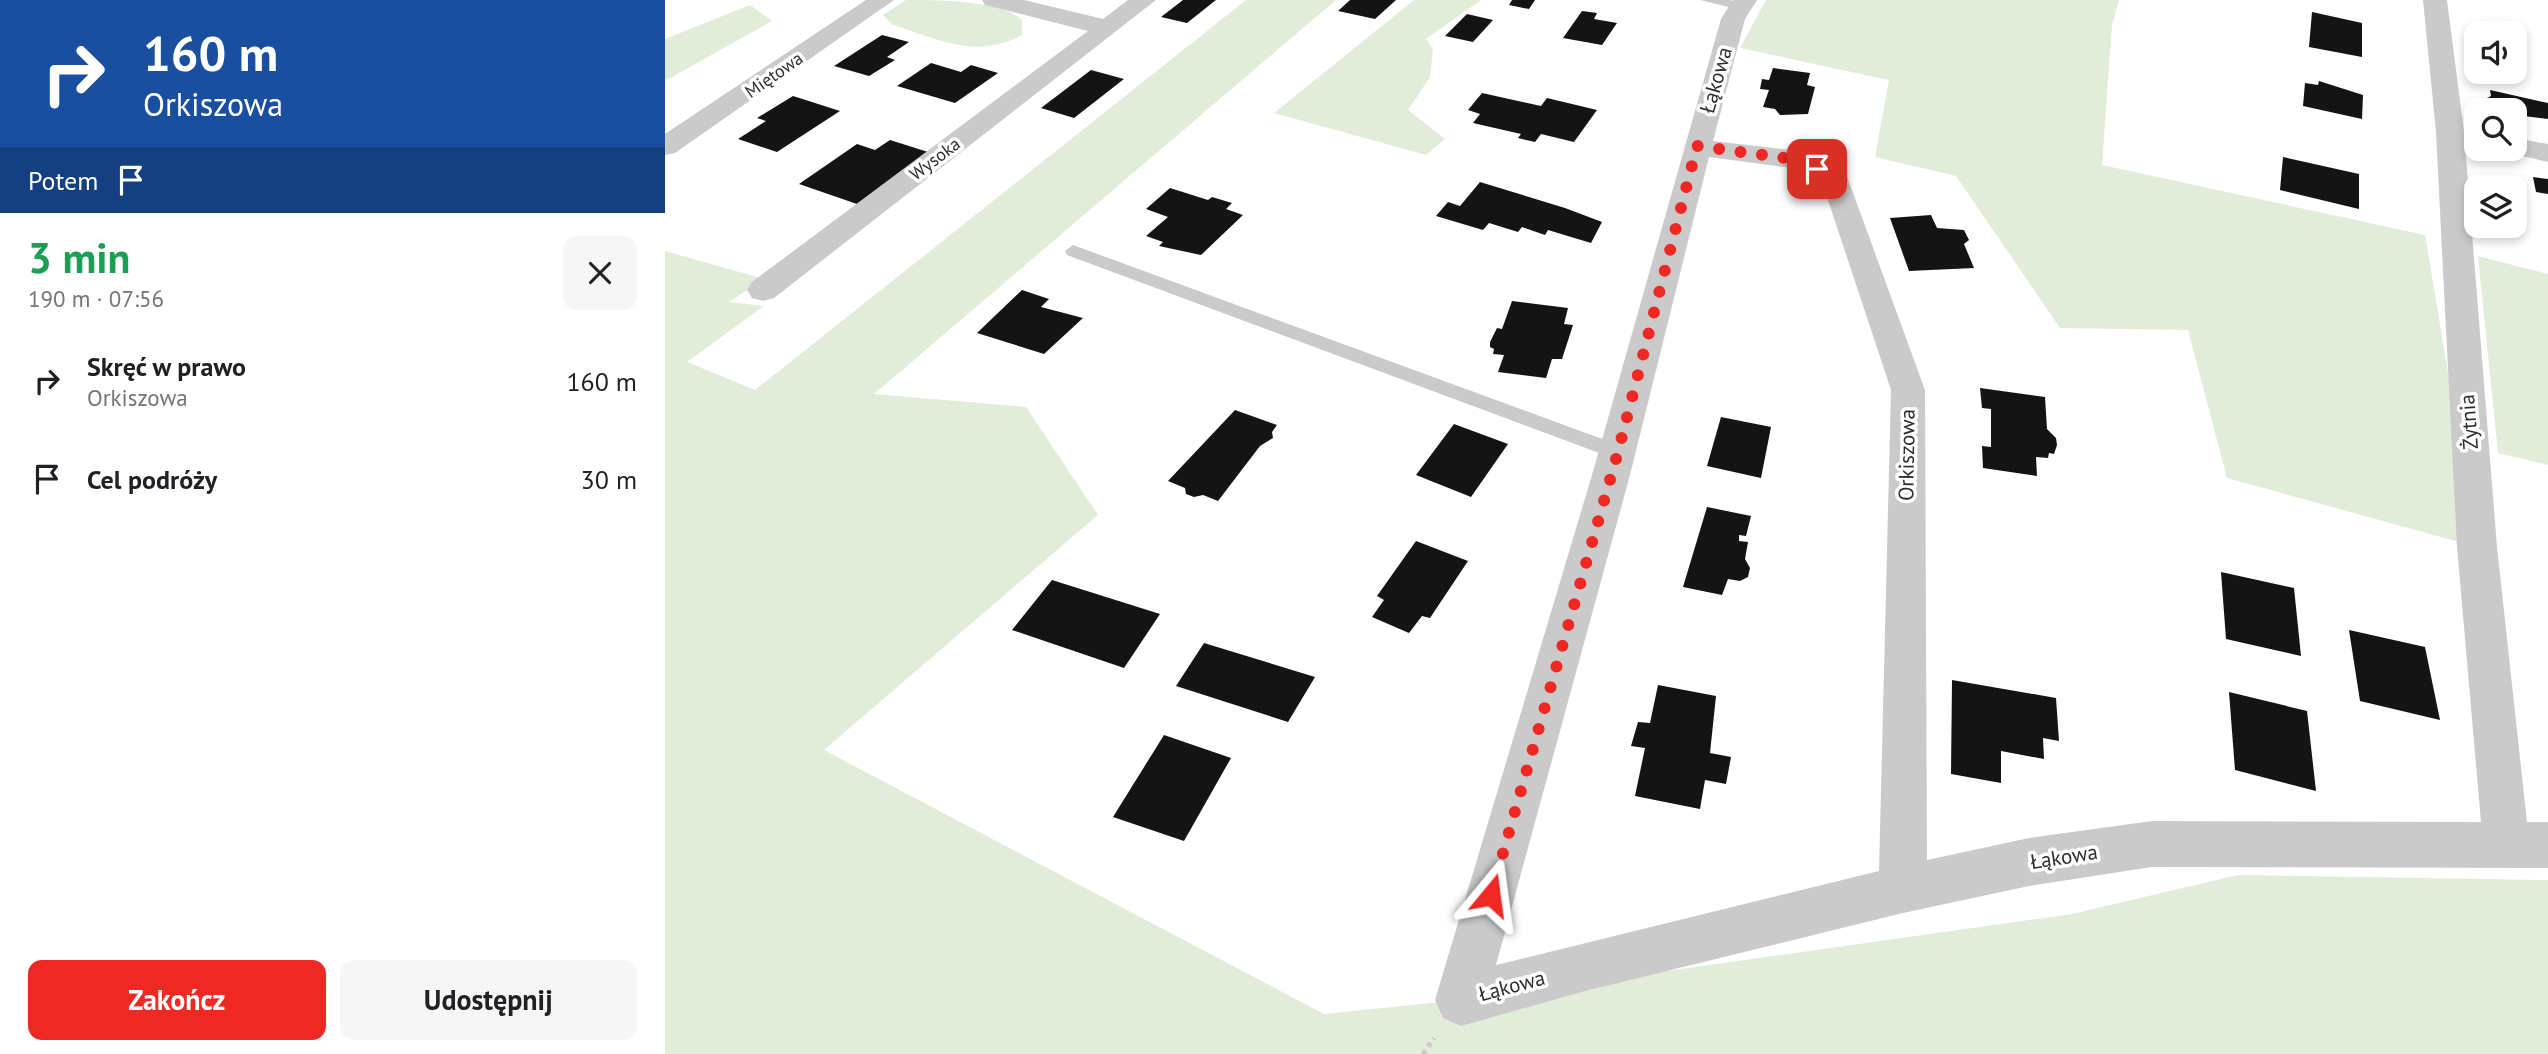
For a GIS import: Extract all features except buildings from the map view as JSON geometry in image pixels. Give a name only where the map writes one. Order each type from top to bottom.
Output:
[{"type":"street","name":"Miętowa","points":[[665,147],[882,0]]},
{"type":"street","points":[[994,0],[1107,28]]},
{"type":"street","name":"Wysoka","points":[[762,290],[1144,0]]},
{"type":"street","name":"Żytnia","points":[[2435,0],[2463,135],[2477,547],[2506,843]]},
{"type":"street","name":"Łąkowa","points":[[1731,2],[1733,19],[1697,146],[1618,452],[1461,1000],[1581,967],[1903,889],[2029,862],[2152,844],[2548,845]]},
{"type":"street","name":"Orkiszowa","points":[[1697,146],[1800,160],[1835,177],[1908,390],[1903,889]]},
{"type":"street","points":[[2527,149],[2548,153]]},
{"type":"lane","points":[[1073,251],[1618,452]]},
{"type":"green space","points":[[906,0],[968,2],[1000,8],[1022,20],[1022,35],[989,46],[941,41],[891,24],[883,15]]},
{"type":"green space","points":[[1246,0],[1336,0],[874,394],[1026,407],[1098,515],[824,750],[1324,1014],[1461,1000],[2072,914],[2238,875],[2548,880],[2548,1054],[665,1054],[665,251],[764,279],[729,302],[764,306],[687,362],[755,390]]},
{"type":"green space","points":[[1414,0],[1481,0],[1426,39],[1433,49],[1430,77],[1408,110],[1445,139],[1426,155],[1274,113]]},
{"type":"green space","points":[[1766,0],[2119,0],[2112,25],[2102,165],[2425,235],[2477,547],[2227,478],[2188,330],[2060,328],[1956,176],[1875,157],[1889,80],[1740,48]]},
{"type":"green space","points":[[750,5],[772,21],[665,81],[665,39]]},
{"type":"green space","points":[[2478,256],[2548,274],[2548,465],[2498,453]]},
{"type":"route","points":[[1491,895],[1618,452],[1697,146],[1800,160],[1817,169]]}]
